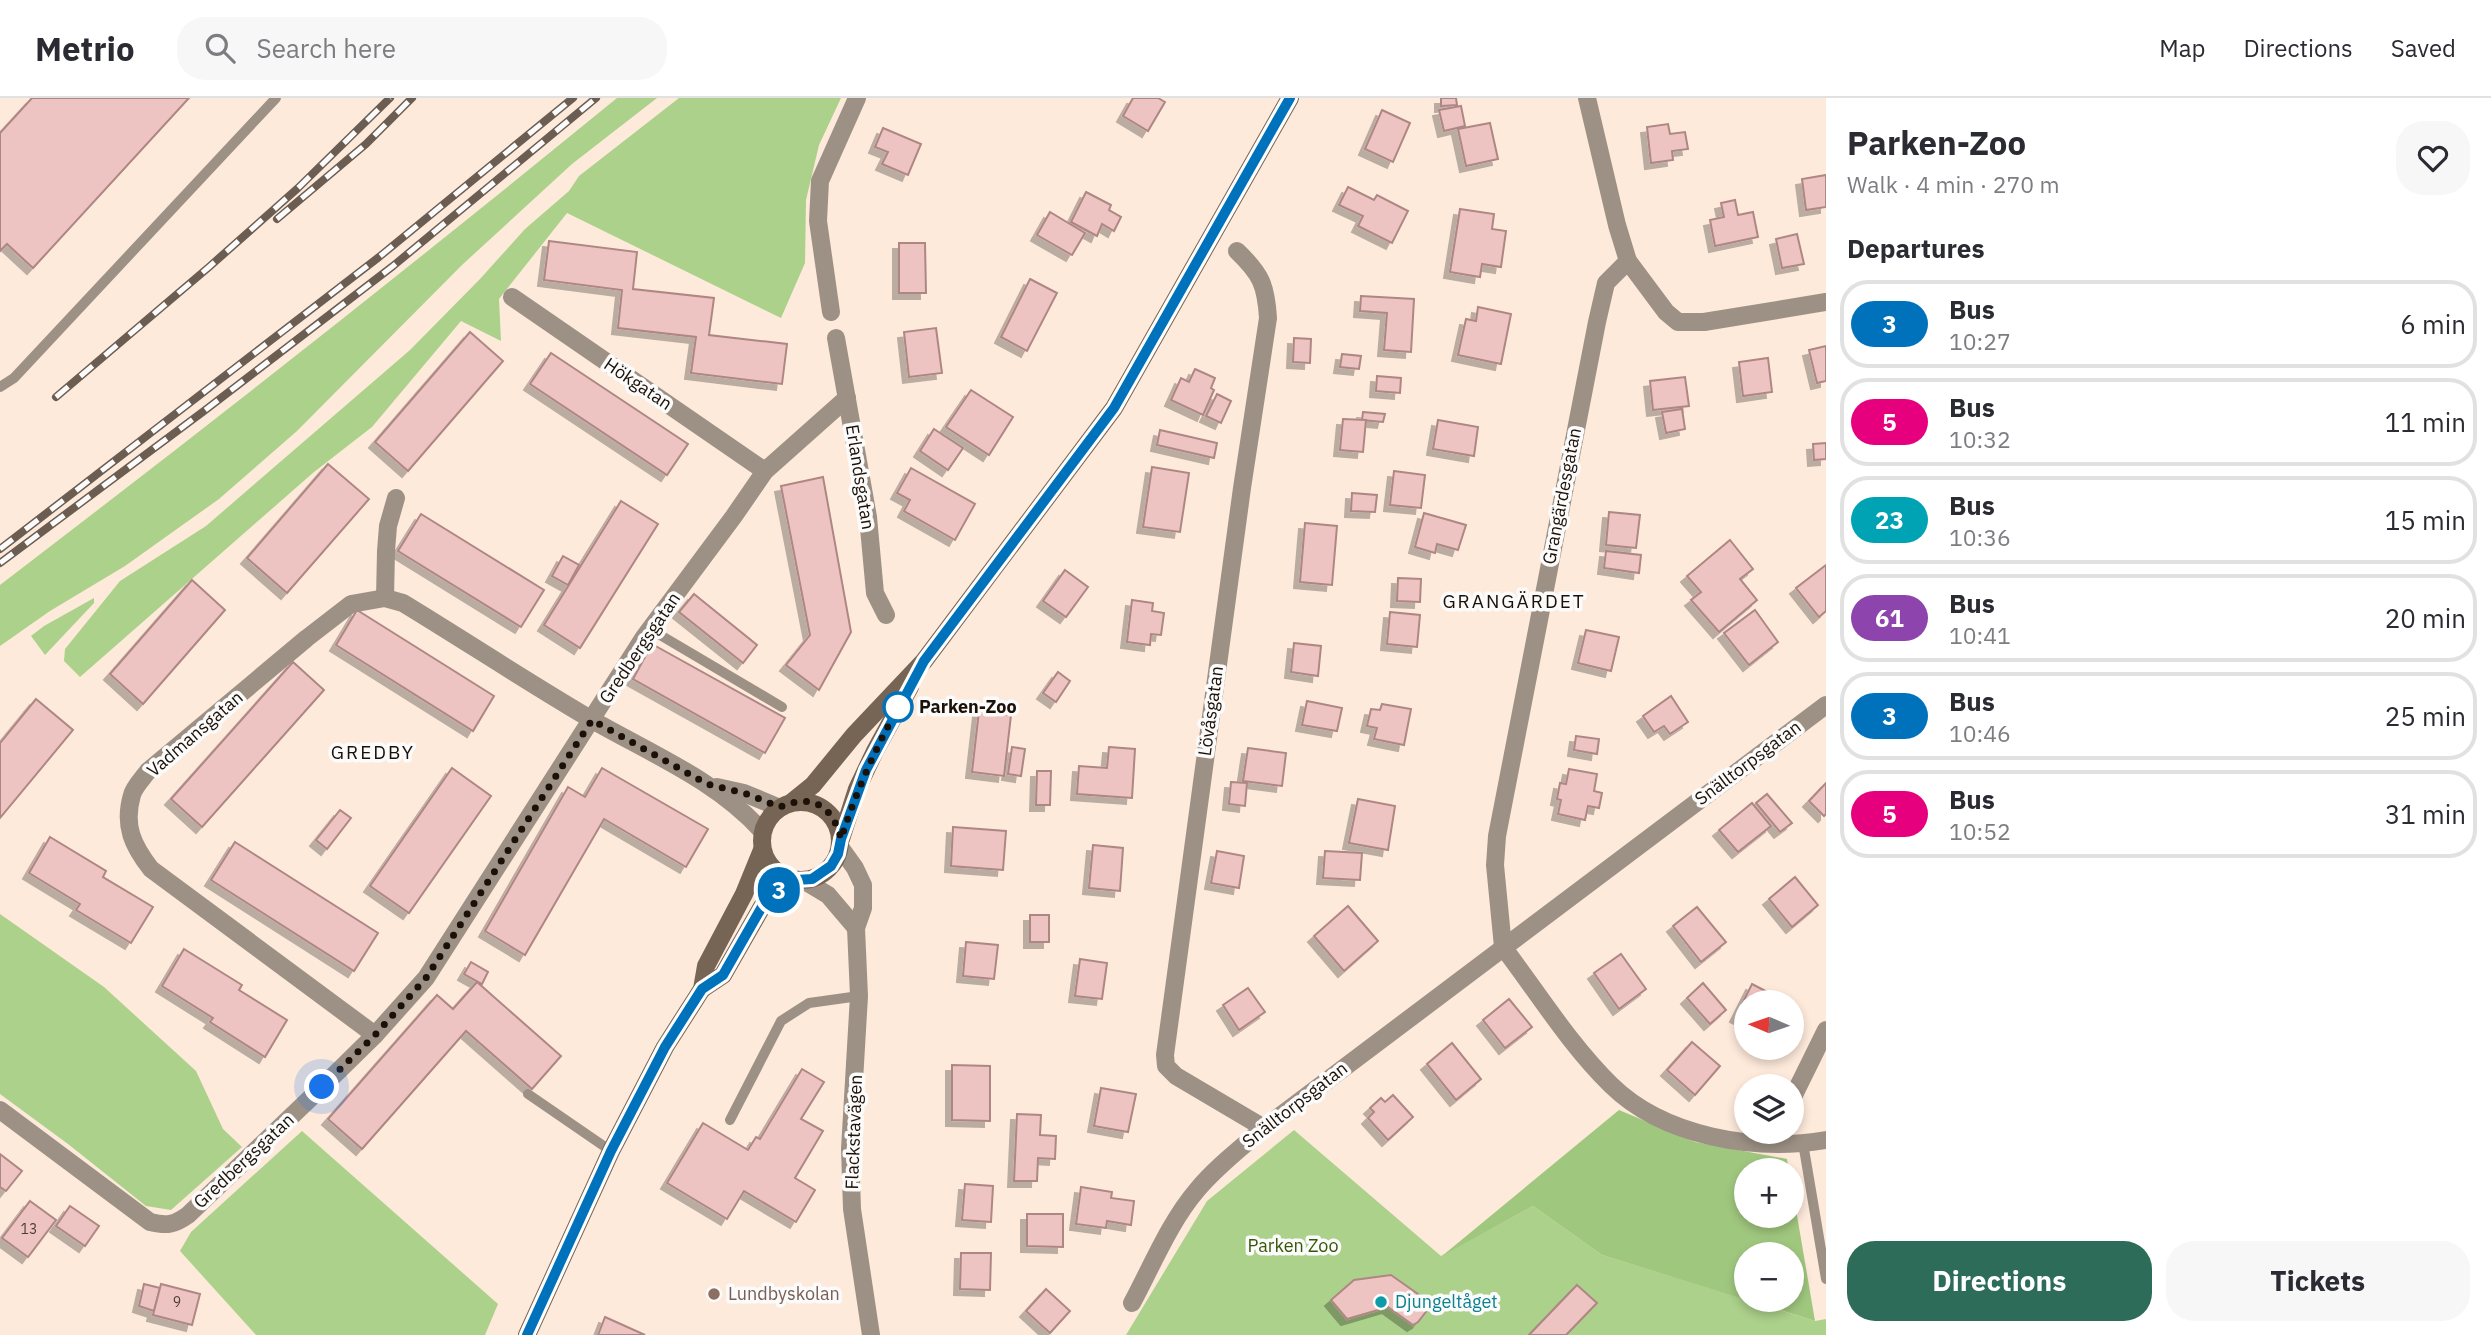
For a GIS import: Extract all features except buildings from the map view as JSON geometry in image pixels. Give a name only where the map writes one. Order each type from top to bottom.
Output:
[{"type":"street","points":[[831,312],[818,221],[820,181],[857,98]]},
{"type":"street","points":[[527,1335],[611,1151],[665,1047],[702,989],[706,966],[744,894],[762,850],[762,831],[768,818],[813,785],[854,735],[924,661],[1114,408],[1290,98]]},
{"type":"street","points":[[1587,98],[1628,261],[1667,312],[1678,322],[1704,322],[1826,302]]},
{"type":"street","name":"Lövåsgatan","points":[[1237,251],[1254,268],[1267,293],[1268,318],[1165,1055],[1166,1066],[1176,1076],[1264,1128]]},
{"type":"street","name":"Grangärdesgatan","points":[[1503,947],[1495,865],[1497,836],[1597,322],[1606,283],[1628,261]]},
{"type":"street","name":"Hökgatan","points":[[512,297],[765,471]]},
{"type":"street","name":"Erlandsgatan","points":[[836,338],[868,517],[875,593],[886,615]]},
{"type":"street","name":"Gredbergsgatan","points":[[0,1110],[150,1222],[174,1224],[198,1206],[375,1035],[426,978],[650,629],[765,471],[847,398]]},
{"type":"street","points":[[396,498],[388,526],[385,598],[403,603],[592,720],[707,784],[737,806],[762,831]]},
{"type":"street","name":"Vadmansgatan","points":[[375,1035],[151,869],[137,852],[129,834],[132,793],[148,771],[333,617],[351,604],[385,598]]},
{"type":"street","points":[[702,989],[723,975],[763,905],[777,892],[799,880],[812,879],[826,872],[831,866],[857,789],[924,661]]},
{"type":"street","name":"Snälltorpsgatan","points":[[1132,1303],[1178,1217],[1196,1191],[1225,1161],[1264,1128],[1826,705]]},
{"type":"street","points":[[707,784],[786,805],[807,801],[826,810],[837,824],[840,843]]},
{"type":"street","name":"Flackstavägen","points":[[840,843],[863,885],[863,908],[856,928],[859,996],[850,1149],[852,1209],[871,1335]]},
{"type":"street","points":[[762,850],[775,870],[828,895],[856,928]]},
{"type":"street","points":[[1503,947],[1573,1041],[1612,1086],[1665,1122],[1704,1134],[1734,1136]]},
{"type":"street","points":[[1804,1075],[1826,1030]]},
{"type":"street","points":[[1804,1143],[1826,1140]]},
{"type":"lane","points":[[0,387],[14,378],[275,98]]},
{"type":"lane","points":[[650,629],[782,707]]},
{"type":"lane","points":[[730,1120],[781,1021],[809,1003],[859,996]]},
{"type":"lane","points":[[528,1094],[611,1151]]},
{"type":"lane","points":[[1803,1144],[1826,1279]]},
{"type":"green space","points":[[617,98],[657,98],[572,164],[462,265],[297,431],[219,499],[125,566],[50,611],[0,646],[0,585],[310,344]]},
{"type":"green space","points":[[679,98],[841,98],[819,145],[806,200],[805,263],[781,318],[567,213],[499,299],[501,341],[461,321],[372,427],[314,472],[80,677],[64,661],[65,649],[120,581],[206,526],[410,350],[525,229],[569,191],[579,176]]},
{"type":"green space","points":[[94,598],[94,603],[45,655],[31,636]]},
{"type":"green space","points":[[0,914],[104,987],[196,1071],[223,1129],[242,1147],[171,1210],[146,1206],[0,1094]]},
{"type":"green space","points":[[1619,1110],[1695,1142],[1782,1158],[1734,1158],[1734,1228],[1799,1228],[1802,1242],[1734,1242],[1734,1296],[1602,1255],[1533,1206],[1442,1256]]},
{"type":"green space","name":"Parken Zoo","points":[[1294,1130],[1441,1256],[1533,1206],[1602,1255],[1734,1296],[1734,1312],[1786,1312],[1815,1321],[1826,1319],[1826,1335],[1126,1335],[1207,1201]]},
{"type":"green space","points":[[302,1131],[498,1304],[485,1335],[256,1335],[180,1251],[191,1232]]},
{"type":"green space","points":[[1804,1256],[1815,1321],[1787,1312],[1804,1312]]},
{"type":"railway","points":[[56,397],[298,188],[390,98]]},
{"type":"railway","points":[[277,219],[366,144],[412,98]]},
{"type":"railway","points":[[0,549],[379,257],[573,98]]},
{"type":"railway","points":[[0,563],[393,266],[596,98]]},
{"type":"bus line","name":"3","points":[[527,1335],[611,1151],[665,1047],[702,989],[723,975],[763,905],[796,880],[820,876],[831,866],[838,854],[857,789],[924,661],[1114,408],[1290,98]]},
{"type":"place","name":"Parken-Zoo","points":[[898,707]]},
{"type":"place","name":"Lundbyskolan","points":[[714,1294]]},
{"type":"place","name":"Djungeltåget","points":[[1381,1302]]},
{"type":"district","name":"GRANGÄRDET","points":[[1514,601]]},
{"type":"district","name":"GREDBY","points":[[373,752]]},
{"type":"route","points":[[322,1087],[375,1035],[426,978],[592,720],[707,784],[744,793],[780,807],[792,802],[807,801],[820,806],[837,824],[841,839],[857,789],[898,707]]}]
